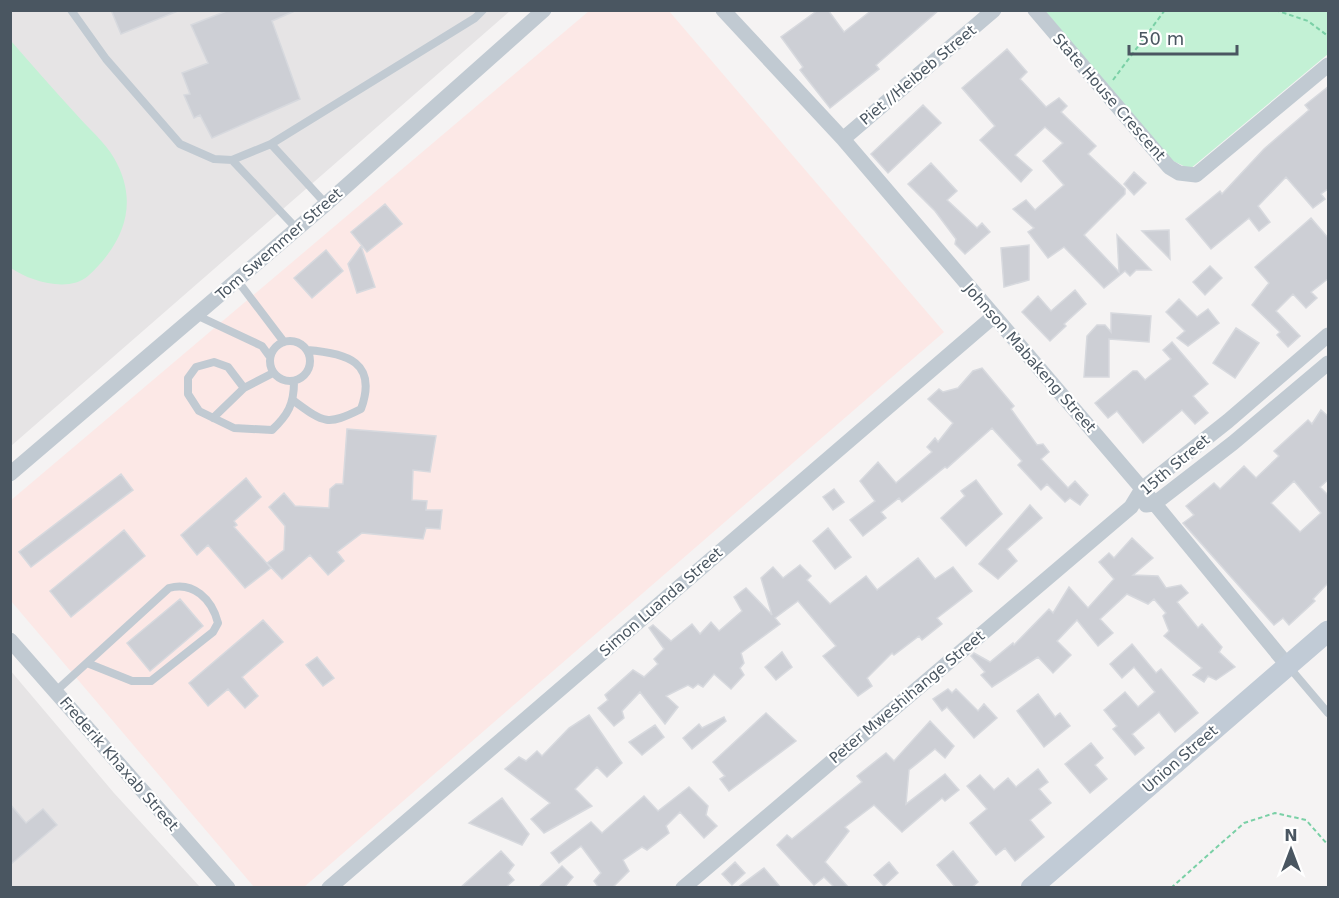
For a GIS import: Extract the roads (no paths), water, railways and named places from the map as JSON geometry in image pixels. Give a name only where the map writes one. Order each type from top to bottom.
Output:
[{"type":"main road","name":"Union Street","points":[[1031,888],[1329,631]]},
{"type":"street","name":"Tom Swemmer Street","points":[[10,474],[326,204],[544,10]]},
{"type":"street","name":"Johnson Mabakeng Street","points":[[723,10],[843,139],[1142,489],[1288,666]]},
{"type":"street","name":"Piet //Heibeb Street","points":[[843,139],[994,10]]},
{"type":"street","name":"State House Crescent","points":[[1035,10],[1169,166],[1179,173],[1196,175],[1329,65]]},
{"type":"street","name":"Simon Luanda Street","points":[[329,888],[994,316]]},
{"type":"street","name":"15th Street","points":[[1131,507],[1142,489],[1228,421],[1329,335]]},
{"type":"street","name":"15th Street","points":[[1131,507],[1154,504],[1233,443],[1329,363]]},
{"type":"street","name":"Peter Mweshihange Street","points":[[683,888],[1131,507]]},
{"type":"street","name":"Frederik Khaxab Street","points":[[10,640],[228,888]]},
{"type":"lane","points":[[71,10],[106,59],[180,144],[214,159],[232,160],[271,144],[475,18],[483,10]]},
{"type":"lane","points":[[271,144],[326,204]]},
{"type":"lane","points":[[232,160],[297,229]]},
{"type":"lane","points":[[237,280],[284,342]]},
{"type":"lane","points":[[196,315],[262,346],[270,357],[273,373],[279,379],[294,382],[303,377],[310,369],[311,359],[307,350]]},
{"type":"lane","points":[[270,357],[275,347],[284,342],[293,341],[307,350],[333,352],[351,358],[363,370],[367,393],[361,410],[336,422],[317,418],[294,401]]},
{"type":"lane","points":[[244,388],[228,367],[214,362],[196,367],[188,378],[188,394],[199,411],[234,428],[272,430],[286,417],[294,401],[294,382]]},
{"type":"lane","points":[[213,418],[244,388],[273,373]]},
{"type":"lane","points":[[56,692],[87,663],[168,588],[181,584],[197,590],[215,611],[218,623],[213,632],[151,681],[132,681],[87,663]]},
{"type":"lane","name":"Johnson Mabakeng Street","points":[[1288,666],[1329,713]]}]
